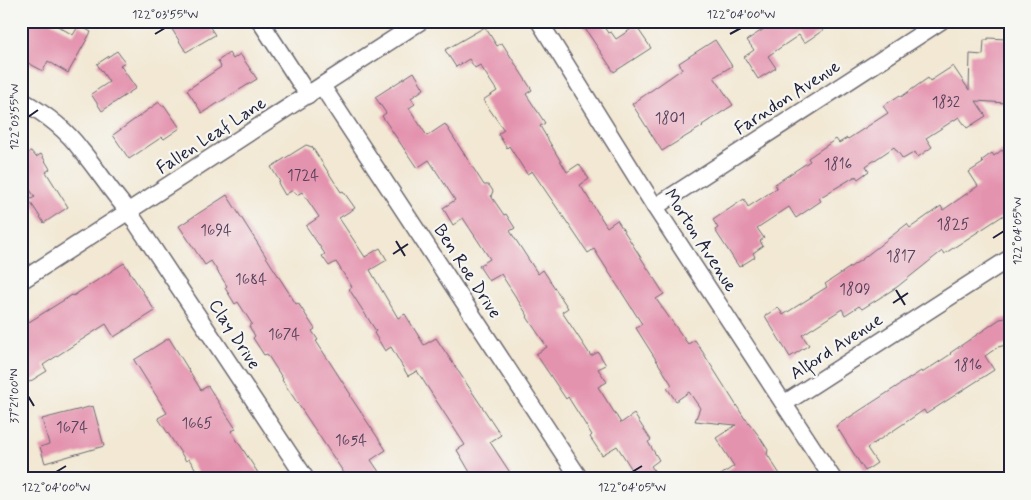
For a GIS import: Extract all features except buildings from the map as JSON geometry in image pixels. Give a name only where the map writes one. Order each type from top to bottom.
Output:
[{"type":"street","points":[[260,21],[308,95]]},
{"type":"street","name":"Fallen Leaf Lane","points":[[21,281],[421,21]]},
{"type":"street","name":"Morton Avenue","points":[[539,21],[655,207],[833,479]]},
{"type":"street","name":"Farndon Avenue","points":[[655,207],[942,21]]},
{"type":"street","name":"Ben Roe Drive","points":[[322,86],[580,479]]},
{"type":"street","name":"Clay Drive","points":[[21,100],[60,127],[80,148],[116,198],[129,212],[306,479]]},
{"type":"street","name":"Alford Avenue","points":[[785,403],[1010,258]]}]
